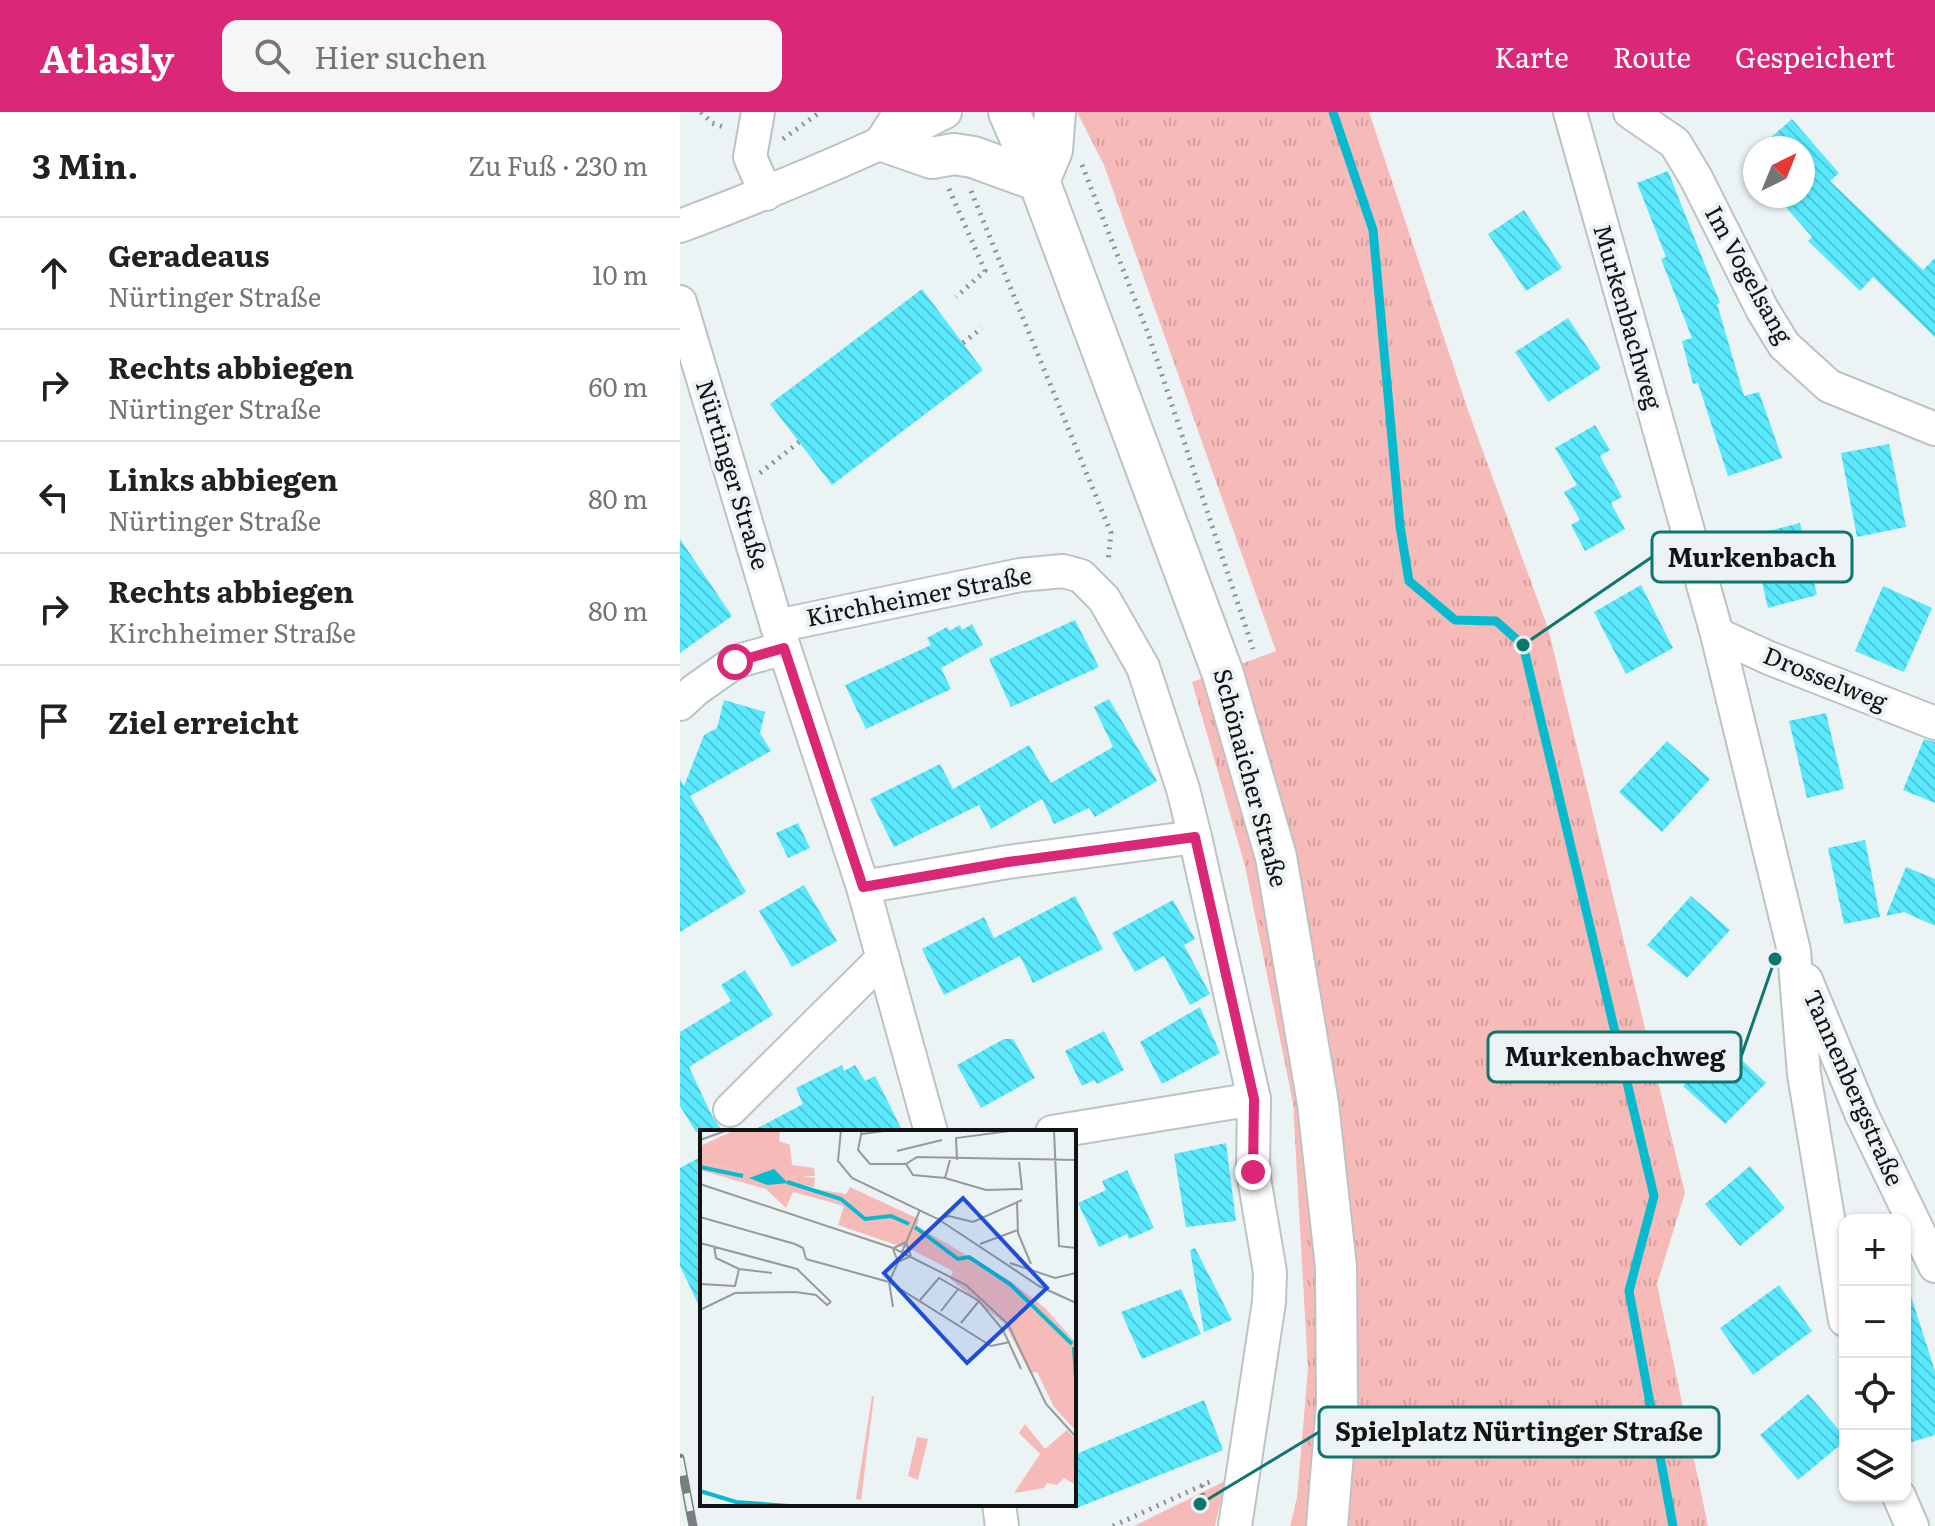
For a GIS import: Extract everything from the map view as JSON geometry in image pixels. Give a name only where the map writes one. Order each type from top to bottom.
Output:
[{"type":"main road","name":"Schönaicher Straße","points":[[1009,112],[1039,181],[1223,674],[1276,857],[1318,1104],[1336,1267],[1337,1404],[1327,1526]]},
{"type":"main road","points":[[896,127],[932,158],[954,154],[969,167],[1039,181],[1052,150],[1055,112]]},
{"type":"street","points":[[758,112],[750,157],[766,194]]},
{"type":"street","points":[[680,226],[766,194],[896,127],[945,112]]},
{"type":"street","name":"Murkenbachweg","points":[[1570,112],[1717,634],[1794,951],[1804,1074],[1839,1286]]},
{"type":"street","name":"Im Vogelsang","points":[[1630,112],[1675,143],[1784,345],[1829,386],[1935,429]]},
{"type":"street","name":"Nürtinger Straße","points":[[680,302],[780,637],[863,887],[930,1130]]},
{"type":"street","name":"Kirchheimer Straße","points":[[780,637],[1020,575],[1063,571],[1081,576],[1104,599],[1143,667],[1183,789],[1254,1099],[1253,1172],[1270,1287],[1235,1526]]},
{"type":"street","name":"Drosselweg","points":[[1717,634],[1769,658],[1935,723]]},
{"type":"street","points":[[680,704],[735,662],[780,637]]},
{"type":"street","points":[[863,887],[1008,862],[1195,837]]},
{"type":"street","name":"Tannenbergstraße","points":[[1794,951],[1861,1113],[1935,1266]]},
{"type":"street","points":[[730,1110],[809,1028],[883,958]]},
{"type":"street","points":[[1064,1130],[1254,1099]]},
{"type":"street","points":[[1902,1502],[1912,1526]]},
{"type":"street","points":[[999,1506],[1002,1526]]},
{"type":"path","points":[[956,297],[985,271],[944,177],[969,167],[1111,533],[1104,599]]},
{"type":"path","points":[[963,343],[982,328]]},
{"type":"path","points":[[737,491],[799,442]]},
{"type":"path","points":[[1113,1526],[1242,1467]]},
{"type":"path","points":[[1202,1485],[1205,1526]]},
{"type":"green space","points":[[1077,112],[1369,112],[1470,416],[1548,628],[1685,1193],[1657,1284],[1708,1526],[1290,1526],[1297,1498],[1308,1369],[1293,1103],[1245,866],[1192,682],[1276,651],[1104,165]]},
{"type":"green space","points":[[1225,1481],[1215,1526],[1134,1526]]},
{"type":"building","points":[[1792,119],[1807,136],[1773,136]]},
{"type":"building","points":[[1815,145],[1839,173],[1830,181],[1923,270],[1935,258],[1935,337],[1873,277],[1860,291],[1808,241],[1812,237],[1787,208],[1815,208]]},
{"type":"building","points":[[1668,171],[1720,303],[1717,304],[1744,396],[1759,392],[1782,458],[1728,476],[1698,383],[1693,384],[1682,341],[1692,338],[1661,259],[1666,257],[1637,183]]},
{"type":"building","points":[[1524,210],[1562,268],[1526,291],[1488,234]]},
{"type":"building","points":[[922,289],[983,370],[832,485],[770,404]]},
{"type":"building","points":[[1568,318],[1601,368],[1548,402],[1515,352]]},
{"type":"building","points":[[1595,425],[1610,450],[1600,456],[1622,497],[1611,503],[1625,529],[1585,551],[1571,525],[1580,520],[1564,492],[1577,485],[1555,448]]},
{"type":"building","points":[[1889,444],[1906,527],[1857,537],[1841,453]]},
{"type":"building","points":[[1800,523],[1817,595],[1768,608],[1751,535]]},
{"type":"building","points":[[680,539],[732,616],[680,653]]},
{"type":"building","points":[[1641,585],[1673,648],[1626,674],[1594,612]]},
{"type":"building","points":[[1883,586],[1932,608],[1904,672],[1855,651]]},
{"type":"building","points":[[1075,620],[1099,667],[1011,707],[989,659]]},
{"type":"building","points":[[972,624],[983,645],[941,668],[951,689],[866,729],[845,685],[931,645],[927,638],[947,627],[949,631],[960,625],[962,630]]},
{"type":"building","points":[[1109,699],[1157,781],[1095,817],[1089,808],[1054,824],[1042,799],[991,829],[979,805],[894,847],[870,799],[940,764],[953,789],[1029,745],[1051,783],[1113,747],[1094,707]]},
{"type":"building","points":[[724,700],[765,712],[760,733],[771,751],[690,796],[746,892],[680,932],[680,779],[684,786],[704,735],[717,728]]},
{"type":"building","points":[[1826,713],[1844,789],[1807,798],[1789,721]]},
{"type":"building","points":[[1924,739],[1935,742],[1935,803],[1903,790]]},
{"type":"building","points":[[1667,741],[1710,779],[1662,832],[1619,792]]},
{"type":"building","points":[[798,823],[810,848],[788,858],[776,833]]},
{"type":"building","points":[[1865,840],[1880,917],[1844,924],[1828,848]]},
{"type":"building","points":[[1906,867],[1935,879],[1935,926],[1904,912],[1886,916]]},
{"type":"building","points":[[804,885],[837,941],[792,967],[759,911]]},
{"type":"building","points":[[1075,896],[1103,949],[1033,983],[1020,956],[944,995],[922,949],[984,917],[994,938]]},
{"type":"building","points":[[1691,896],[1730,930],[1687,978],[1647,945]]},
{"type":"building","points":[[1173,900],[1195,939],[1184,945],[1210,994],[1190,1005],[1164,956],[1135,972],[1112,933]]},
{"type":"building","points":[[745,970],[773,1015],[689,1067],[722,1130],[696,1132],[680,1106],[680,1032],[731,1001],[721,985]]},
{"type":"building","points":[[1200,1007],[1220,1053],[1162,1084],[1140,1042]]},
{"type":"building","points":[[1104,1031],[1124,1070],[1097,1084],[1094,1080],[1082,1086],[1065,1051]]},
{"type":"building","points":[[1004,1039],[1013,1039],[1035,1078],[981,1108],[957,1065]]},
{"type":"building","points":[[1724,1043],[1766,1083],[1725,1124],[1683,1086]]},
{"type":"building","points":[[842,1065],[844,1071],[855,1065],[865,1081],[875,1076],[902,1130],[754,1130],[803,1104],[796,1088]]},
{"type":"building","points":[[1226,1143],[1236,1221],[1186,1227],[1174,1154]]},
{"type":"building","points":[[700,1157],[700,1308],[680,1266],[680,1168]]},
{"type":"building","points":[[1750,1166],[1785,1208],[1740,1246],[1705,1204]]},
{"type":"building","points":[[1127,1170],[1154,1228],[1129,1239],[1127,1234],[1099,1247],[1078,1203],[1106,1190],[1102,1181]]},
{"type":"building","points":[[1195,1248],[1232,1320],[1204,1332],[1190,1250]]},
{"type":"building","points":[[1779,1285],[1812,1331],[1753,1375],[1720,1328]]},
{"type":"building","points":[[1181,1289],[1201,1334],[1142,1359],[1121,1312]]},
{"type":"building","points":[[1911,1296],[1935,1371],[1935,1435],[1911,1442]]},
{"type":"building","points":[[1808,1394],[1839,1430],[1839,1446],[1798,1480],[1760,1435]]},
{"type":"building","points":[[1204,1400],[1223,1450],[1074,1509],[1076,1454]]},
{"type":"waterway","points":[[1333,112],[1373,230],[1400,526],[1409,581],[1455,620],[1496,621],[1523,645],[1654,1196],[1629,1291],[1673,1526]]},
{"type":"railway","points":[[680,1458],[693,1526]]},
{"type":"place","name":"Murkenbach","points":[[1523,645]]},
{"type":"place","name":"Murkenbachweg","points":[[1775,959]]},
{"type":"place","name":"Spielplatz Nürtinger Straße","points":[[1200,1504]]},
{"type":"route","points":[[735,662],[784,648],[863,887],[1008,862],[1195,837],[1254,1099],[1253,1172]]}]
